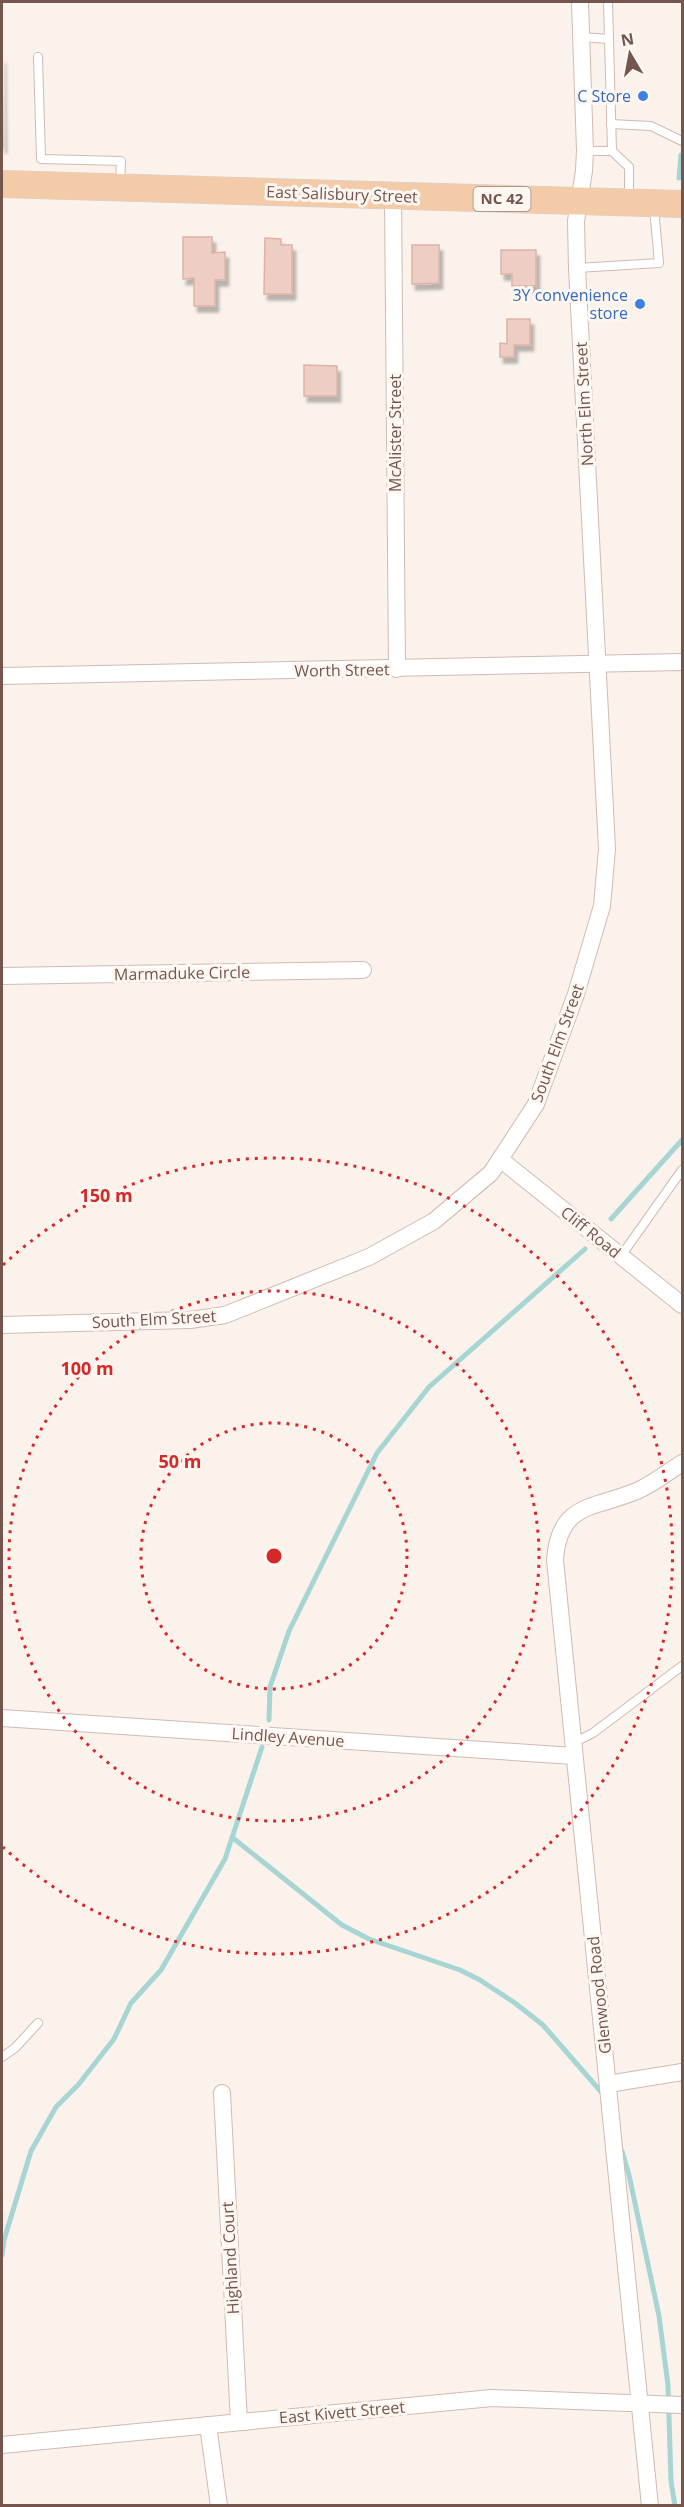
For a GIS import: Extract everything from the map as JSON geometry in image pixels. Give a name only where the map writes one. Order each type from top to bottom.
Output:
[{"type":"main road","name":"East Salisbury Street","points":[[2,184],[41,177],[120,188],[682,204]]},
{"type":"street","name":"North Elm Street","points":[[580,2],[585,151],[576,221],[577,268],[596,664]]},
{"type":"street","name":"McAlister Street","points":[[393,196],[397,669]]},
{"type":"street","name":"Worth Street","points":[[2,676],[682,662]]},
{"type":"street","name":"South Elm Street","points":[[2,1325],[190,1320],[225,1315],[369,1257],[434,1221],[490,1173],[536,1104],[576,994],[602,906],[607,849],[596,664]]},
{"type":"street","name":"Marmaduke Circle","points":[[2,976],[363,970]]},
{"type":"street","name":"Cliff Road","points":[[500,1159],[682,1305]]},
{"type":"street","name":"Glenwood Road","points":[[650,2505],[555,1560],[556,1544],[571,1516],[597,1503],[639,1490],[682,1463]]},
{"type":"street","name":"Lindley Avenue","points":[[2,1718],[573,1750]]},
{"type":"street","points":[[608,2084],[682,2072]]},
{"type":"street","name":"Highland Court","points":[[222,2093],[239,2422]]},
{"type":"street","name":"East Kivett Street","points":[[2,2445],[492,2398],[682,2405]]},
{"type":"street","points":[[208,2425],[219,2505]]},
{"type":"lane","points":[[608,2],[612,151]]},
{"type":"lane","points":[[581,38],[609,39]]},
{"type":"lane","points":[[38,57],[41,177]]},
{"type":"lane","points":[[611,124],[651,126],[682,141]]},
{"type":"lane","points":[[577,268],[659,263],[629,167],[612,151],[585,151]]},
{"type":"lane","points":[[41,159],[121,161],[120,188]]},
{"type":"lane","points":[[621,1256],[682,1170]]},
{"type":"lane","points":[[573,1750],[682,1666]]},
{"type":"lane","points":[[2,2057],[15,2048],[38,2024]]},
{"type":"building","points":[[2,57],[3,147],[2,147]]},
{"type":"building","points":[[183,237],[212,237],[212,253],[225,252],[225,280],[215,280],[215,306],[194,306],[194,278],[183,279]]},
{"type":"building","points":[[265,238],[281,239],[281,245],[292,245],[292,294],[264,294]]},
{"type":"building","points":[[412,245],[439,245],[439,283],[412,284]]},
{"type":"building","points":[[501,250],[536,250],[536,286],[512,286],[512,274],[501,274]]},
{"type":"building","points":[[507,319],[530,319],[530,345],[514,345],[514,357],[500,357],[500,343],[507,344]]},
{"type":"building","points":[[304,365],[337,366],[337,396],[304,396]]},
{"type":"waterway","points":[[679,178],[681,155]]},
{"type":"waterway","points":[[611,1219],[682,1140]]},
{"type":"waterway","points":[[269,1720],[270,1687],[289,1631],[377,1453],[429,1387],[585,1249]]},
{"type":"waterway","points":[[2,2255],[4,2240],[31,2151],[56,2107],[78,2085],[114,2039],[131,2003],[161,1970],[225,1859],[262,1747]]},
{"type":"waterway","points":[[233,1838],[342,1925],[369,1939],[460,1970],[515,2003],[543,2025],[603,2094]]},
{"type":"waterway","points":[[622,2151],[659,2316],[668,2385],[671,2481],[675,2506]]},
{"type":"place","name":"C Store","points":[[643,96]]},
{"type":"place","name":"3Y convenience store","points":[[640,304]]}]
